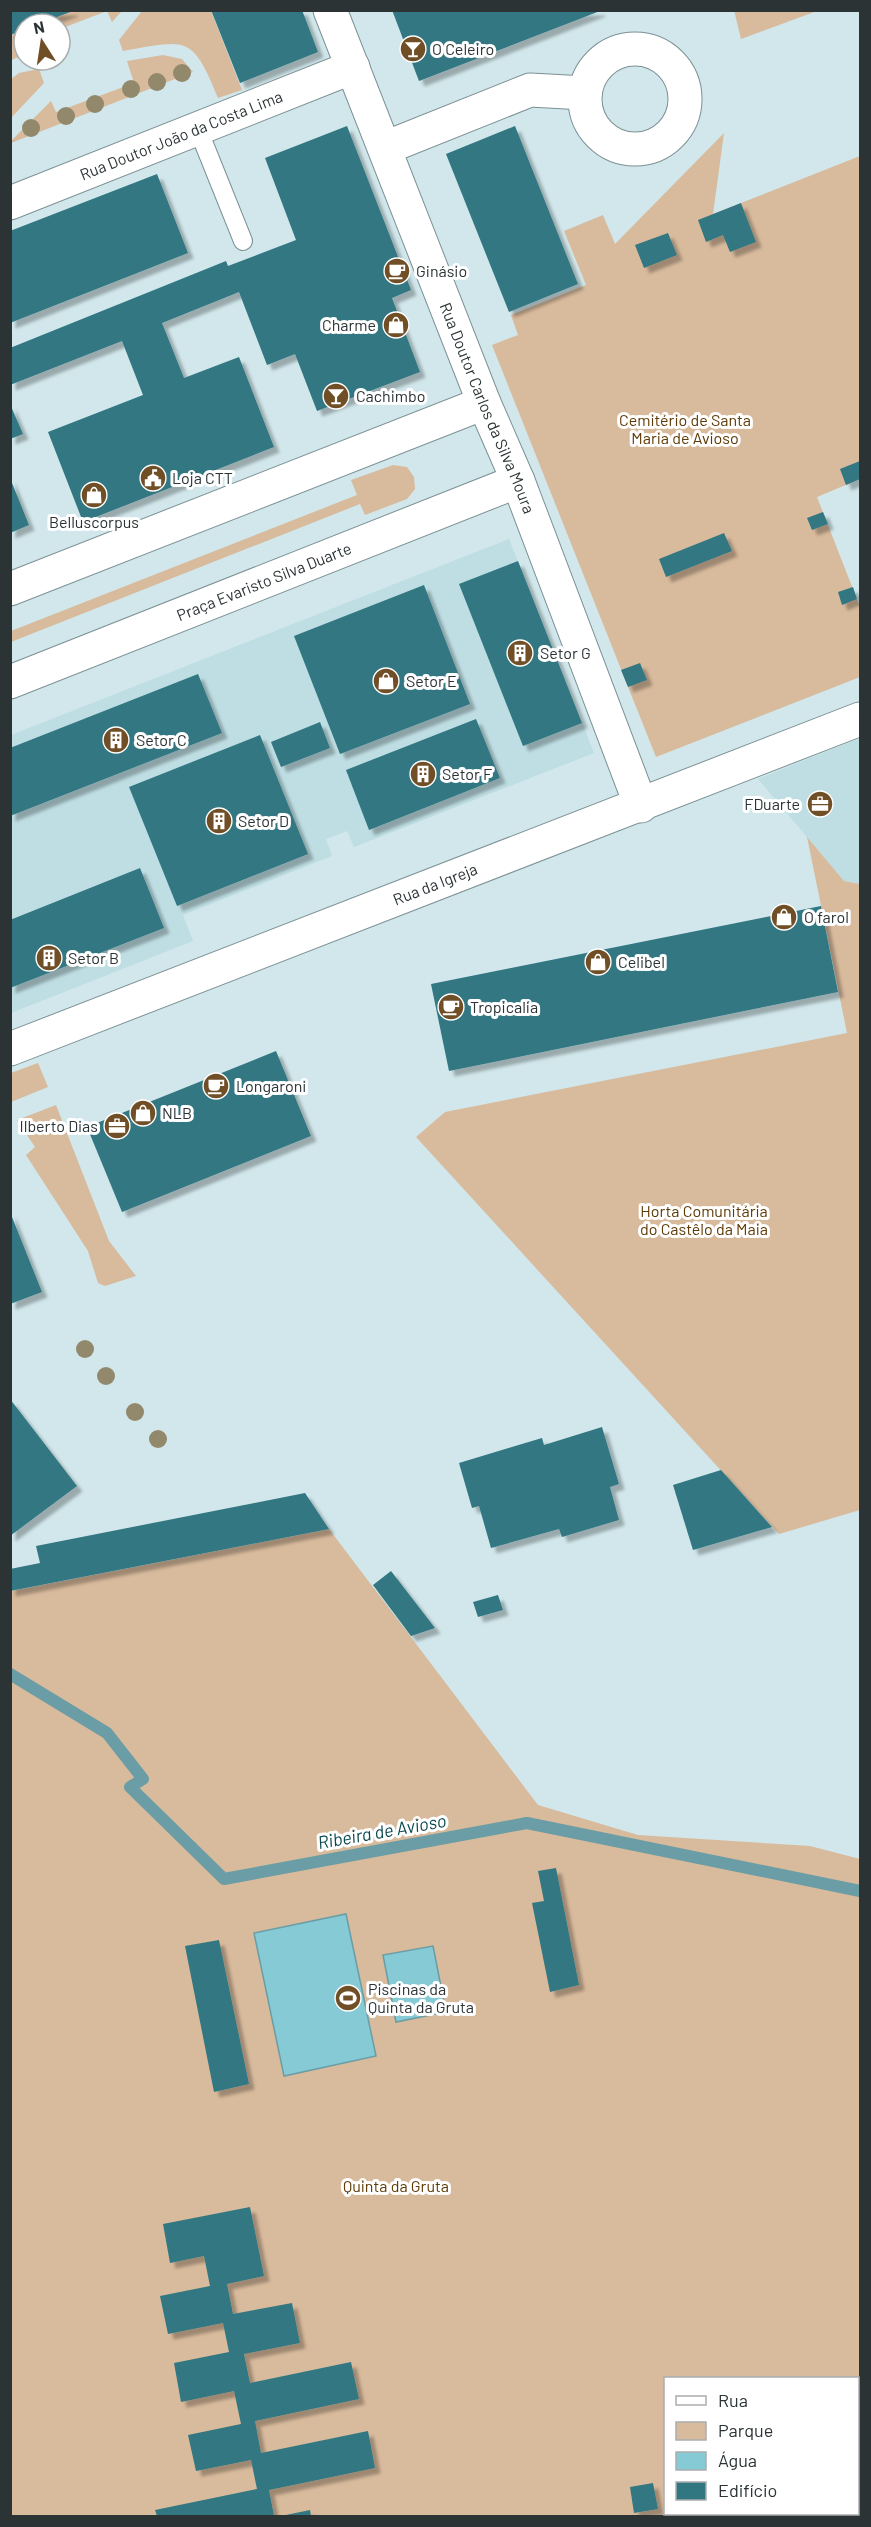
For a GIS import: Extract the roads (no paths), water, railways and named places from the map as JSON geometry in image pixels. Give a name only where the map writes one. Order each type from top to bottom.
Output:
[{"type":"street","name":"Rua Doutor Carlos da Silva Moura","points":[[330,10],[484,402],[518,481],[641,806]]},
{"type":"street","name":"Rua Doutor João da Costa Lima","points":[[10,203],[353,67]]},
{"type":"street","points":[[385,148],[530,90],[585,93]]},
{"type":"street","points":[[10,589],[484,402]]},
{"type":"street","name":"Praça Evaristo Silva Duarte","points":[[10,682],[518,481]]},
{"type":"street","name":"Rua da Igreja","points":[[10,1048],[641,806],[861,719]]},
{"type":"lane","points":[[198,129],[243,241]]},
{"type":"water","points":[[346,1914],[376,2056],[284,2076],[254,1933]]},
{"type":"water","points":[[433,1946],[446,2012],[396,2022],[383,1955]]},
{"type":"waterway","name":"Ribeira de Avioso","points":[[10,1674],[107,1733],[143,1779],[130,1787],[224,1879],[527,1823],[860,1891]]},
{"type":"place","name":"O Celeiro","points":[[413,49]]},
{"type":"place","name":"Ginásio","points":[[397,271]]},
{"type":"place","name":"Charme","points":[[396,325]]},
{"type":"place","name":"Cachimbo","points":[[336,396]]},
{"type":"place","name":"Loja CTT","points":[[153,478]]},
{"type":"place","name":"Belluscorpus","points":[[94,495]]},
{"type":"place","name":"Setor G","points":[[520,653]]},
{"type":"place","name":"Setor E","points":[[386,681]]},
{"type":"place","name":"Setor C","points":[[116,740]]},
{"type":"place","name":"Setor F","points":[[423,774]]},
{"type":"place","name":"FDuarte","points":[[820,804]]},
{"type":"place","name":"Setor D","points":[[219,821]]},
{"type":"place","name":"O farol","points":[[784,917]]},
{"type":"place","name":"Setor B","points":[[49,958]]},
{"type":"place","name":"Celibel","points":[[598,962]]},
{"type":"place","name":"Tropicalia","points":[[451,1007]]},
{"type":"place","name":"Longaroni","points":[[216,1086]]},
{"type":"place","name":"NLB","points":[[143,1113]]},
{"type":"place","name":"Ilberto Dias","points":[[117,1126]]},
{"type":"place","name":"Piscinas da Quinta da Gruta","points":[[348,1998]]},
{"type":"park label","name":"Cemitério de Santa Maria de Avioso","points":[[685,429]]},
{"type":"park label","name":"Horta Comunitária do Castêlo da Maia","points":[[704,1220]]},
{"type":"park label","name":"Quinta da Gruta","points":[[396,2186]]}]
